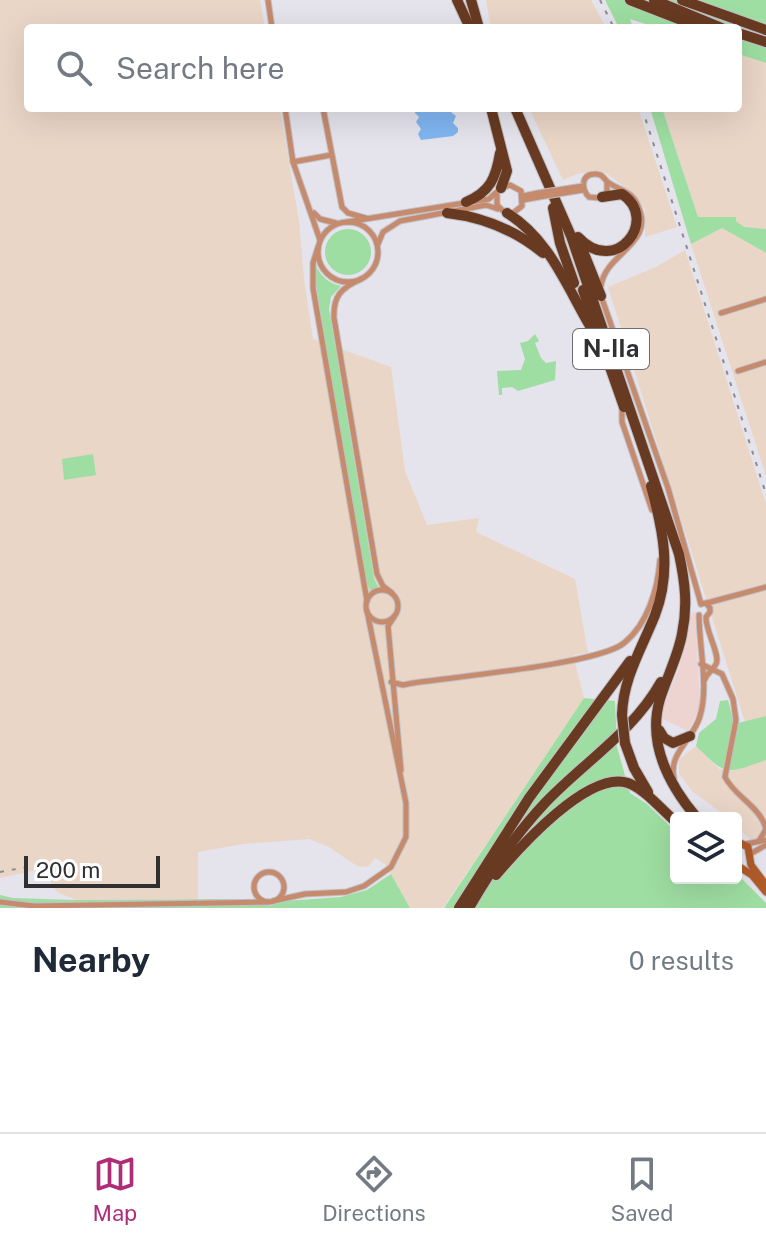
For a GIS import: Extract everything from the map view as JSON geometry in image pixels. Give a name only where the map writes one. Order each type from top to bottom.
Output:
[{"type":"highway","points":[[455,0],[470,24]]},
{"type":"highway","points":[[465,0],[472,24]]},
{"type":"highway","points":[[473,24],[474,0]]},
{"type":"highway","points":[[630,0],[692,24]]},
{"type":"highway","points":[[637,0],[693,24]]},
{"type":"highway","points":[[654,0],[712,24]]},
{"type":"highway","points":[[682,0],[766,30]]},
{"type":"highway","points":[[689,0],[716,13]]},
{"type":"highway","points":[[742,34],[766,42]]},
{"type":"highway","points":[[742,40],[766,48]]},
{"type":"highway","points":[[492,112],[507,171],[499,190]]},
{"type":"highway","name":"N-IIa","points":[[510,112],[553,208],[599,336],[645,468],[665,545],[660,600],[626,683],[622,715],[625,743],[641,782],[670,816]]},
{"type":"highway","name":"N-IIa","points":[[517,112],[552,187],[611,348],[684,576],[686,597],[682,635],[659,702],[656,721],[662,760],[681,798],[692,812]]},
{"type":"highway","points":[[466,202],[486,192],[492,184],[500,151]]},
{"type":"highway","points":[[552,187],[578,237],[601,296]]},
{"type":"highway","points":[[578,237],[591,249],[606,252],[620,249],[633,234],[636,217],[631,201],[622,194],[602,197]]},
{"type":"highway","points":[[553,208],[560,243],[582,311]]},
{"type":"highway","points":[[503,211],[530,229],[566,278],[588,324],[599,336]]},
{"type":"highway","points":[[447,213],[476,217],[513,232],[532,243],[555,264]]},
{"type":"highway","points":[[652,446],[666,512]]},
{"type":"highway","points":[[470,908],[512,841],[546,802],[626,727],[654,694],[666,672],[677,639],[683,608],[684,576]]},
{"type":"highway","points":[[459,908],[529,798],[644,639]]},
{"type":"highway","points":[[656,721],[661,735],[669,742],[680,742],[690,736]]},
{"type":"highway","points":[[470,908],[527,839],[570,804],[604,784],[626,782],[670,816]]},
{"type":"main road","points":[[742,843],[746,844],[751,865],[766,885]]},
{"type":"main road","points":[[742,865],[750,856]]},
{"type":"main road","points":[[742,868],[766,892]]},
{"type":"street","points":[[268,0],[271,24]]},
{"type":"street","points":[[286,112],[293,162],[319,244],[318,258],[327,273],[342,281],[361,279]]},
{"type":"street","points":[[324,112],[342,207],[348,213],[367,218]]},
{"type":"street","points":[[293,162],[331,155]]},
{"type":"street","points":[[592,174],[603,176],[607,183],[607,192],[593,199],[583,188],[586,178],[592,174]]},
{"type":"street","points":[[607,183],[633,196],[642,225],[635,242],[603,274],[601,296],[668,488],[704,604],[711,610]]},
{"type":"street","points":[[402,783],[367,611],[313,288],[313,263],[326,231],[344,222],[489,199],[499,190],[515,186],[523,198]]},
{"type":"street","points":[[523,198],[583,188]]},
{"type":"street","points":[[499,190],[496,202],[503,211]]},
{"type":"street","points":[[0,902],[34,906],[270,902],[305,894],[355,890],[374,881],[391,867],[402,848],[407,827],[388,626],[398,607],[392,593],[383,586],[377,574],[333,305],[338,293],[375,266],[383,232],[393,223],[486,205],[503,211],[518,210],[523,198]]},
{"type":"street","points":[[310,209],[320,219],[362,225],[369,230],[378,246]]},
{"type":"street","points":[[721,313],[766,299]]},
{"type":"street","points":[[738,371],[766,362]]},
{"type":"street","points":[[391,682],[403,685],[605,653],[623,644],[638,629],[650,606],[657,580],[660,546],[653,511],[622,422],[622,402]]},
{"type":"street","points":[[703,686],[706,675],[718,659],[697,609],[704,604],[766,587]]},
{"type":"street","points":[[367,601],[377,591],[392,593]]},
{"type":"street","points":[[702,616],[723,600]]},
{"type":"street","points":[[367,611],[379,621],[394,617]]},
{"type":"street","points":[[681,798],[673,764],[701,714],[702,616]]},
{"type":"street","points":[[701,664],[720,672],[726,679],[736,713],[736,729],[725,779],[762,818],[766,829],[764,842],[750,856]]},
{"type":"street","points":[[746,844],[764,842]]},
{"type":"street","points":[[242,903],[252,898],[257,878],[265,873],[275,873],[290,891],[305,894]]},
{"type":"street","points":[[270,902],[283,893],[282,880]]},
{"type":"street","points":[[255,891],[260,898],[270,902]]},
{"type":"shaded area","points":[[0,0],[260,0],[264,24],[24,24],[24,112],[281,112],[299,221],[313,339],[391,367],[405,471],[427,525],[479,518],[476,532],[575,579],[588,653],[573,655],[584,698],[443,908],[410,908],[385,864],[375,858],[368,867],[357,866],[329,847],[309,839],[243,844],[198,852],[198,902],[191,899],[76,900],[57,892],[46,875],[36,870],[0,878]]},
{"type":"shaded area","points":[[486,0],[591,0],[604,24],[490,24]]},
{"type":"shaded area","points":[[742,55],[766,63],[766,229],[744,227],[735,217],[698,217],[663,112],[742,112]]},
{"type":"shaded area","points":[[531,112],[639,112],[677,227],[645,237],[645,209],[626,188],[606,173],[580,173],[563,180]]},
{"type":"shaded area","points":[[722,228],[766,253],[766,476],[691,244]]},
{"type":"shaded area","points":[[685,250],[766,504],[766,716],[745,722],[608,287],[656,267]]},
{"type":"shaded area","points":[[695,612],[700,698],[698,712],[688,731],[663,719],[662,711],[679,668],[692,613]]},
{"type":"shaded area","points":[[696,746],[719,769],[732,771],[766,760],[766,842],[752,841],[742,831],[742,812],[721,812],[693,792],[679,774],[679,759]]},
{"type":"green space","points":[[605,0],[766,0],[766,63],[742,55],[742,24],[646,24],[630,19],[632,24],[617,24]]},
{"type":"green space","points":[[651,112],[663,112],[698,217],[736,217],[736,221],[744,227],[766,229],[766,253],[722,228],[691,244]]},
{"type":"green space","points":[[348,229],[364,236],[371,252],[364,268],[348,275],[332,268],[325,252],[332,236]]},
{"type":"green space","points":[[316,266],[326,279],[341,286],[331,297],[329,309],[374,579],[378,587],[371,591],[365,581],[315,279]]},
{"type":"green space","points":[[535,334],[541,358],[546,363],[556,361],[555,380],[518,391],[512,387],[502,388],[502,395],[499,395],[497,371],[521,370],[525,359],[520,343],[528,341]]},
{"type":"green space","points":[[93,454],[96,475],[64,480],[62,459]]},
{"type":"green space","points":[[584,698],[615,701],[617,747],[630,793],[670,826],[670,884],[742,884],[742,879],[766,903],[766,908],[444,908]]},
{"type":"green space","points":[[728,700],[734,724],[766,716],[766,760],[728,770],[714,763],[696,746],[699,733],[716,719],[720,701]]},
{"type":"green space","points":[[391,874],[410,908],[0,908],[0,895],[76,900],[242,899],[269,906],[285,901],[341,897],[367,890]]},
{"type":"water","points":[[451,112],[456,116],[453,123],[458,132],[453,136],[421,140],[418,134],[421,129],[416,122],[419,117],[415,113]]},
{"type":"railway","points":[[600,0],[612,24]]},
{"type":"railway","points":[[643,112],[766,494]]},
{"type":"railway","points":[[0,872],[60,861]]}]
